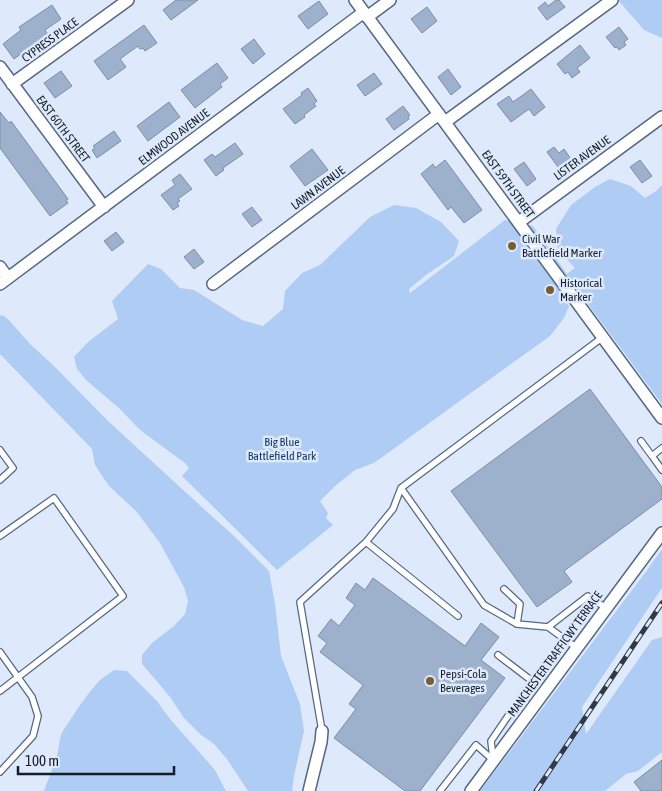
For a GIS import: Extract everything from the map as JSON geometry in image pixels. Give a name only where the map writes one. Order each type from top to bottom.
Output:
[{"type":"street","name":"CYPRESS PLACE","points":[[12,84],[128,0]]},
{"type":"street","name":"EAST 59TH STREET","points":[[355,0],[662,418]]},
{"type":"street","name":"ELMWOOD AVENUE","points":[[4,281],[365,14],[390,0]]},
{"type":"street","name":"LAWN AVENUE","points":[[213,284],[442,118],[612,0]]},
{"type":"street","name":"EAST 60TH STREET","points":[[0,67],[104,207]]},
{"type":"street","name":"LISTER AVENUE","points":[[519,222],[662,117]]},
{"type":"street","points":[[0,267],[4,281]]},
{"type":"street","name":"MANCHESTER TRAFFICWY TERRACE","points":[[471,791],[662,533]]},
{"type":"street","points":[[309,791],[322,731]]},
{"type":"lane","points":[[322,731],[300,602],[366,542],[393,509],[401,488],[603,337]]},
{"type":"lane","points":[[641,441],[662,470]]},
{"type":"lane","points":[[652,456],[662,448]]},
{"type":"lane","points":[[0,450],[13,468],[0,480]]},
{"type":"lane","points":[[401,488],[484,605],[517,624],[548,627],[577,648]]},
{"type":"lane","points":[[0,536],[54,498],[123,596],[0,691]]},
{"type":"lane","points":[[366,542],[458,616]]},
{"type":"lane","points":[[504,589],[520,604],[517,624]]},
{"type":"lane","points":[[548,627],[588,596],[606,608]]},
{"type":"lane","points":[[0,652],[32,697],[38,716],[33,736],[0,772]]},
{"type":"lane","points":[[493,760],[491,741],[532,681],[498,655]]},
{"type":"lane","points":[[440,791],[476,745],[493,760]]},
{"type":"lane","points":[[0,762],[7,765]]},
{"type":"green space","points":[[618,0],[662,0],[662,38],[644,30]]},
{"type":"green space","name":"Big Blue Battlefield Park","points":[[610,179],[631,186],[645,198],[662,185],[662,404],[579,292],[566,302],[569,306],[564,318],[550,336],[374,463],[355,470],[335,486],[320,501],[328,513],[326,518],[333,525],[277,570],[182,476],[189,468],[185,463],[140,430],[120,409],[86,380],[77,369],[74,357],[88,342],[118,319],[112,301],[148,264],[161,269],[180,288],[194,290],[242,320],[263,326],[283,309],[285,291],[302,273],[320,265],[370,217],[394,205],[416,208],[441,222],[459,241],[454,256],[409,289],[410,293],[505,220],[533,226],[567,274],[575,268],[558,250],[556,229],[571,205],[595,187]]},
{"type":"green space","points":[[2,315],[107,420],[234,536],[269,571],[281,656],[300,704],[304,731],[292,791],[248,791],[227,759],[214,744],[201,735],[184,718],[170,697],[142,664],[142,655],[152,643],[174,626],[185,614],[188,601],[184,587],[160,543],[136,511],[109,486],[95,465],[92,449],[0,354],[0,316]]},
{"type":"green space","points":[[662,549],[662,588],[582,707],[586,734],[652,640],[662,637],[662,752],[638,771],[626,774],[605,791],[480,791],[645,573]]},
{"type":"green space","points":[[114,670],[127,671],[157,701],[170,719],[215,770],[226,791],[44,791],[57,756],[61,734],[89,693],[100,680]]},
{"type":"building","points":[[176,0],[198,0],[171,20],[163,10]]},
{"type":"building","points":[[559,0],[565,7],[547,20],[538,8],[545,2],[548,6]]},
{"type":"building","points":[[319,1],[328,14],[308,29],[298,16]]},
{"type":"building","points":[[52,5],[61,19],[45,30],[48,34],[14,59],[3,44],[21,30],[19,27]]},
{"type":"building","points":[[427,7],[437,21],[422,33],[411,19]]},
{"type":"building","points":[[144,25],[157,43],[145,51],[138,46],[120,59],[126,67],[108,80],[94,61]]},
{"type":"building","points":[[619,27],[628,39],[624,42],[626,45],[619,50],[606,37]]},
{"type":"building","points":[[254,39],[265,54],[253,64],[241,49]]},
{"type":"building","points":[[580,45],[590,58],[577,68],[580,72],[572,78],[568,72],[565,74],[557,64]]},
{"type":"building","points":[[217,63],[228,78],[220,84],[222,87],[195,108],[181,90]]},
{"type":"building","points":[[448,69],[461,87],[451,95],[438,77]]},
{"type":"building","points":[[61,71],[72,86],[55,98],[44,83]]},
{"type":"building","points":[[374,73],[382,84],[365,96],[357,85]]},
{"type":"building","points":[[308,88],[317,101],[314,104],[316,106],[295,124],[283,109],[302,95],[301,93]]},
{"type":"building","points":[[531,89],[545,107],[534,116],[529,109],[511,122],[497,104],[509,96],[513,102]]},
{"type":"building","points":[[169,102],[180,117],[148,141],[137,126]]},
{"type":"building","points":[[403,106],[410,115],[409,119],[394,130],[386,119]]},
{"type":"building","points":[[0,112],[9,123],[11,121],[68,199],[66,200],[68,203],[50,216],[0,148]]},
{"type":"building","points":[[114,131],[121,141],[97,158],[92,150],[95,148],[93,146]]},
{"type":"building","points":[[235,143],[243,154],[223,168],[224,170],[216,176],[204,160],[212,154],[215,157]]},
{"type":"building","points":[[554,147],[559,153],[564,149],[573,162],[561,171],[547,152]]},
{"type":"building","points":[[312,149],[328,170],[305,186],[290,166]]},
{"type":"building","points":[[445,160],[482,210],[464,223],[451,207],[448,210],[421,174],[433,164],[435,168]]},
{"type":"building","points":[[640,160],[652,176],[642,183],[630,167]]},
{"type":"building","points":[[524,162],[536,179],[527,186],[514,169]]},
{"type":"building","points":[[180,174],[192,189],[178,199],[180,201],[177,203],[179,206],[173,210],[161,195],[175,185],[172,180]]},
{"type":"building","points":[[252,207],[262,220],[252,227],[242,214]]},
{"type":"building","points":[[116,232],[124,242],[112,251],[104,241]]},
{"type":"building","points":[[194,249],[204,262],[194,269],[184,257]]},
{"type":"building","points":[[590,389],[662,487],[662,499],[564,571],[572,582],[537,607],[451,491]]},
{"type":"building","name":"Pepsi-Cola Beverages","points":[[373,578],[465,646],[481,623],[499,637],[481,660],[505,678],[420,791],[405,791],[334,738],[356,709],[349,704],[363,685],[320,652],[327,643],[318,636],[331,619],[339,626],[355,605],[346,598],[356,583],[365,590]]},
{"type":"building","points":[[662,760],[662,791],[641,791],[634,782]]},
{"type":"railway","points":[[536,791],[662,603]]},
{"type":"place","name":"Civil War Battlefield Marker","points":[[512,246]]},
{"type":"place","name":"Historical Marker","points":[[550,290]]},
{"type":"place","name":"Pepsi-Cola Beverages","points":[[430,681]]}]
